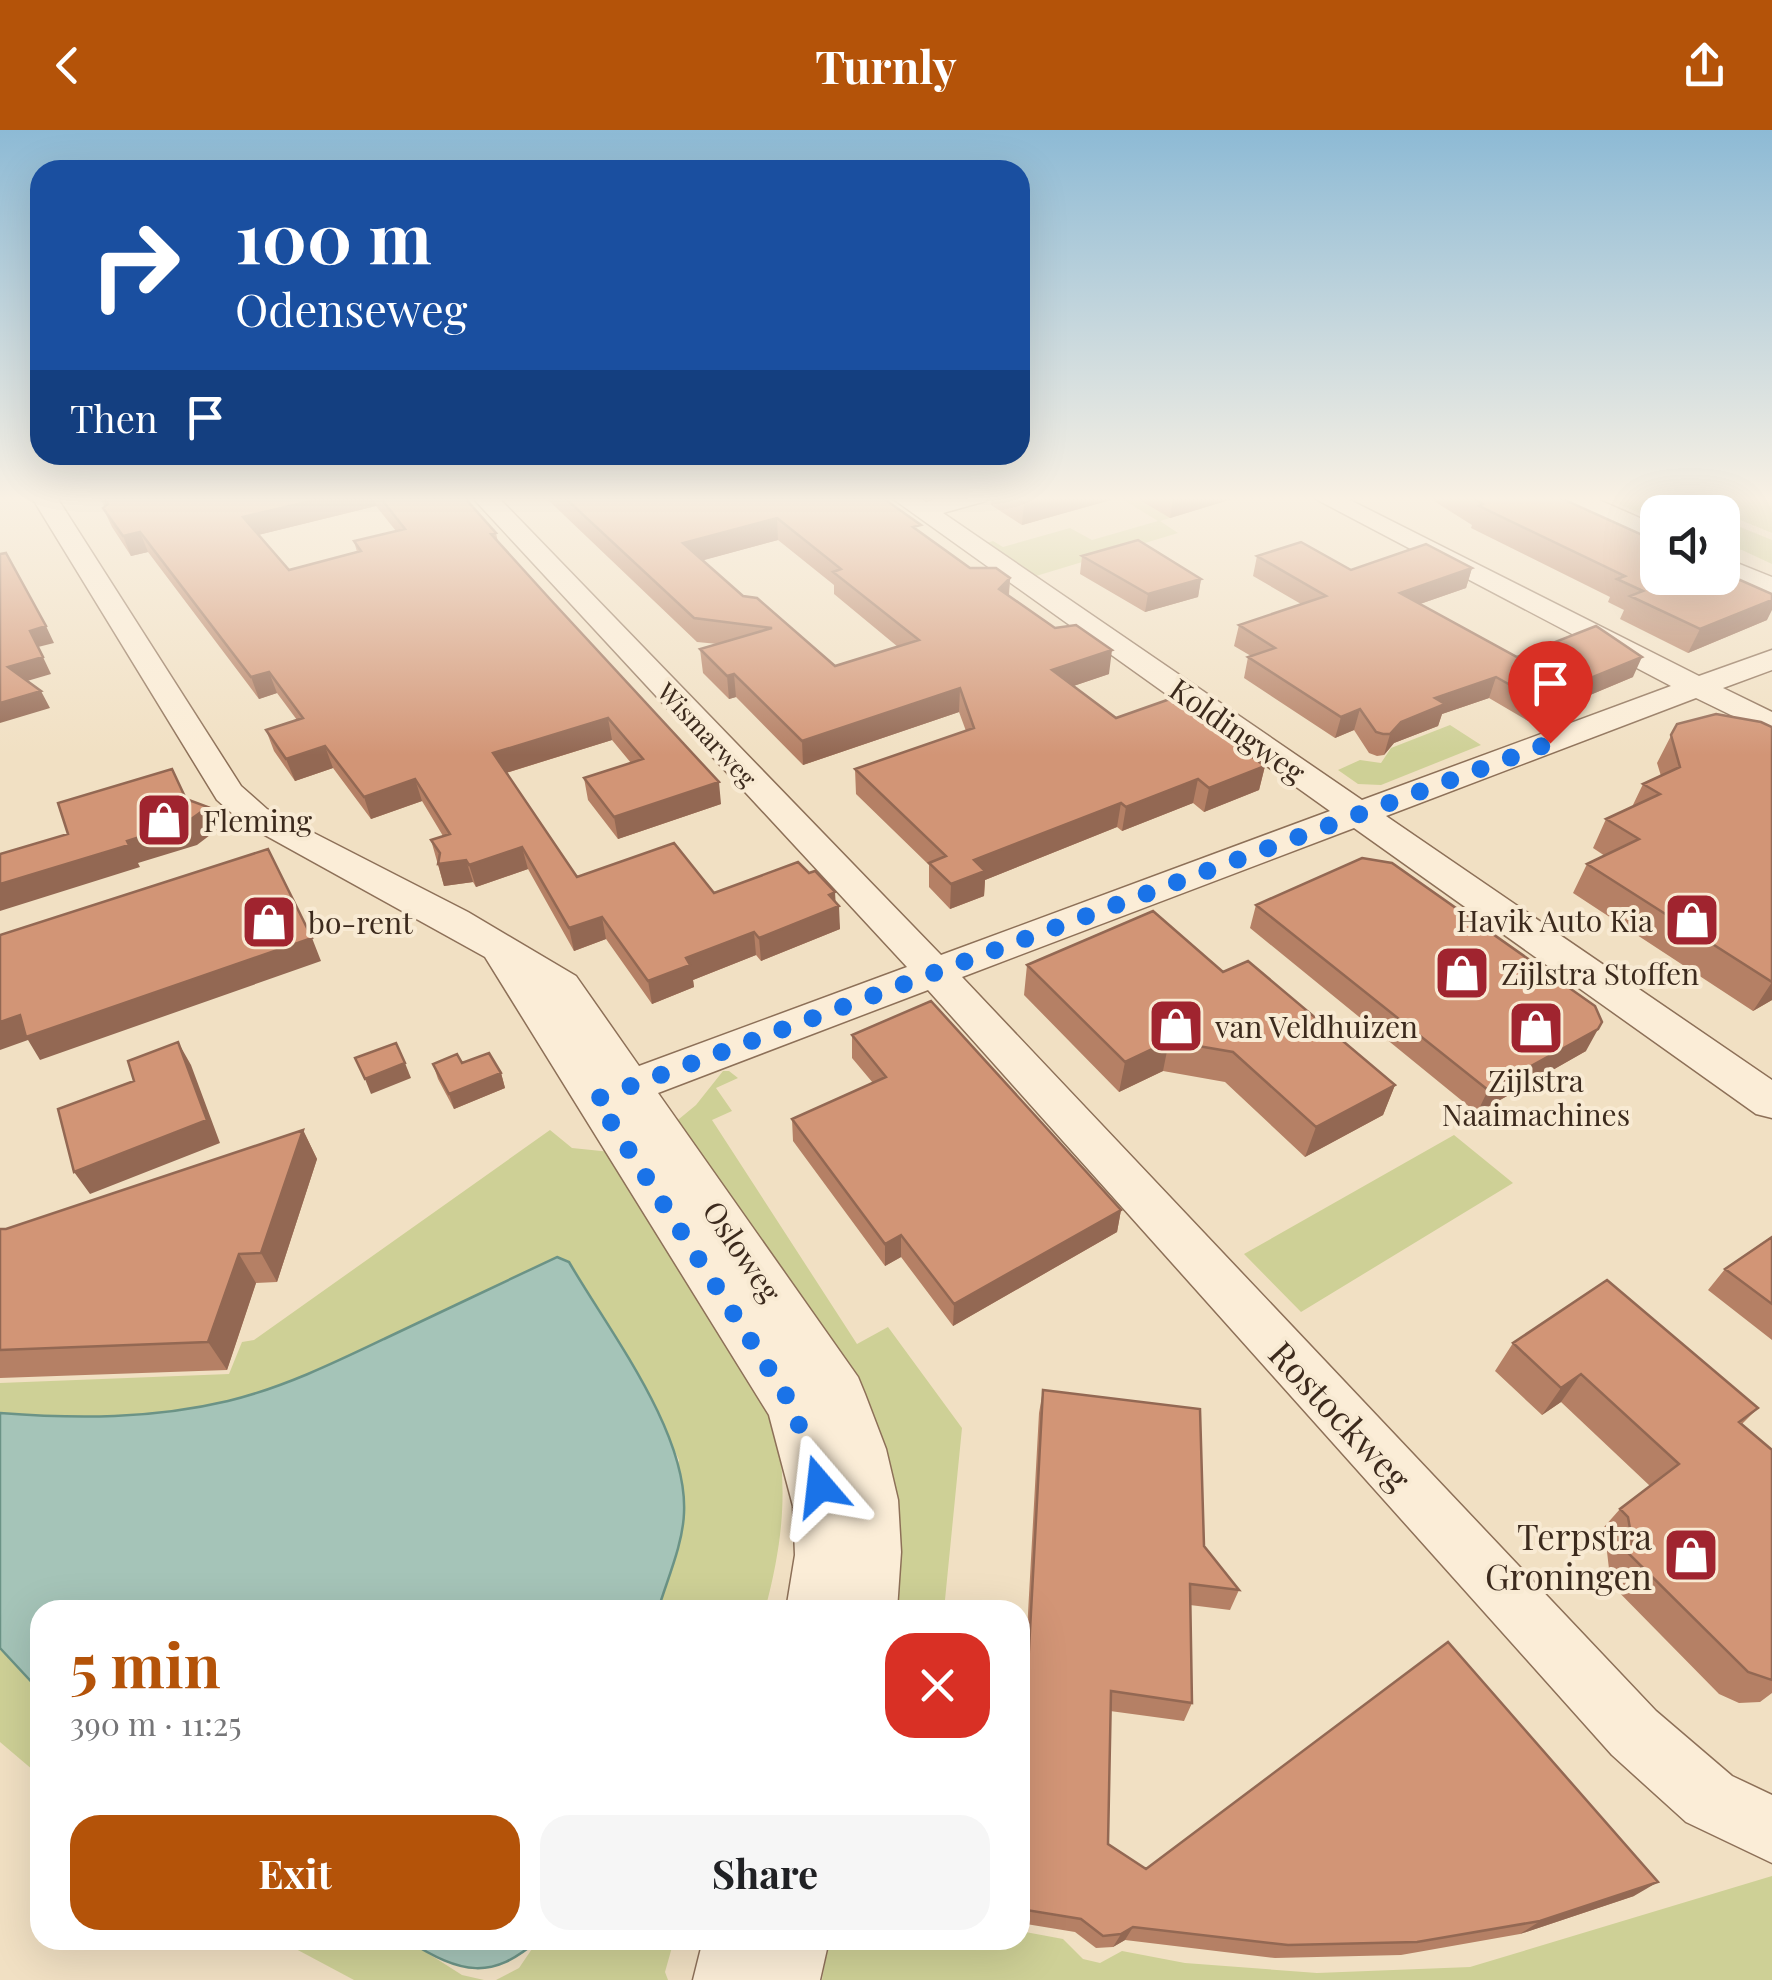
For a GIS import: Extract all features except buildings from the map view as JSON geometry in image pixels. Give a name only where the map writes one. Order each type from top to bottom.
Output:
[{"type":"street","name":"Osloweg","points":[[97,582],[240,806],[499,947],[613,1092],[839,1394],[866,1469],[872,1503],[874,1568],[869,1600]]},
{"type":"street","name":"Wismarweg","points":[[565,582],[933,971]]},
{"type":"street","name":"Koldingweg","points":[[1025,582],[1772,1102]]},
{"type":"street","points":[[1491,582],[1772,726]]},
{"type":"street","points":[[613,1092],[1772,658]]},
{"type":"street","name":"Rostockweg","points":[[933,971],[1634,1733],[1709,1799],[1772,1830]]},
{"type":"street","name":"Osloweg","points":[[613,1092],[792,1405],[815,1464],[824,1508],[826,1552],[818,1600]]},
{"type":"street","points":[[728,1980],[736,1950]]},
{"type":"street","points":[[785,1980],[792,1950]]},
{"type":"green space","points":[[1450,725],[1481,745],[1381,785],[1358,784],[1338,770],[1360,760],[1381,763],[1391,748]]},
{"type":"green space","points":[[723,1071],[738,1078],[716,1088],[732,1111],[712,1120],[857,1344],[888,1327],[962,1428],[945,1600],[878,1600],[673,1124],[696,1105]]},
{"type":"green space","points":[[550,1130],[572,1148],[611,1152],[773,1410],[783,1486],[777,1559],[767,1600],[661,1600],[671,1566],[679,1460],[649,1397],[570,1262],[557,1257],[327,1365],[248,1396],[143,1415],[0,1413],[0,1383],[229,1374],[242,1342],[254,1340]]},
{"type":"green space","points":[[1454,1135],[1513,1183],[1301,1312],[1244,1254]]},
{"type":"green space","points":[[0,1648],[30,1680],[30,1768],[0,1742]]},
{"type":"green space","points":[[1772,1876],[1772,1980],[822,1980],[827,1950],[1030,1950],[1030,1933],[1063,1939],[1083,1959],[1100,1963],[1122,1951],[1185,1963],[1317,1973],[1470,1967]]},
{"type":"green space","points":[[298,1950],[423,1950],[462,1975],[484,1980],[354,1980]]},
{"type":"green space","points":[[531,1950],[671,1950],[665,1972],[668,1980],[496,1980],[519,1968]]},
{"type":"shaded area","points":[[557,1257],[569,1262],[643,1383],[673,1449],[682,1482],[684,1513],[678,1549],[661,1600],[30,1600],[30,1680],[0,1648],[0,1413],[86,1417],[200,1407],[248,1396],[327,1366]]},
{"type":"shaded area","points":[[424,1950],[525,1950],[506,1962],[476,1968],[460,1966]]},
{"type":"place","name":"Fleming","points":[[164,820]]},
{"type":"place","name":"Havik Auto Kia","points":[[1692,920]]},
{"type":"place","name":"bo-rent","points":[[269,922]]},
{"type":"place","name":"Zijlstra Stoffen","points":[[1462,973]]},
{"type":"place","name":"van Veldhuizen","points":[[1176,1026]]},
{"type":"place","name":"Zijlstra Naaimachines","points":[[1536,1028]]},
{"type":"place","name":"Terpstra Groningen","points":[[1691,1555]]},
{"type":"route","points":[[820,1486],[792,1405],[772,1370],[596,1099],[1550,743]]}]
